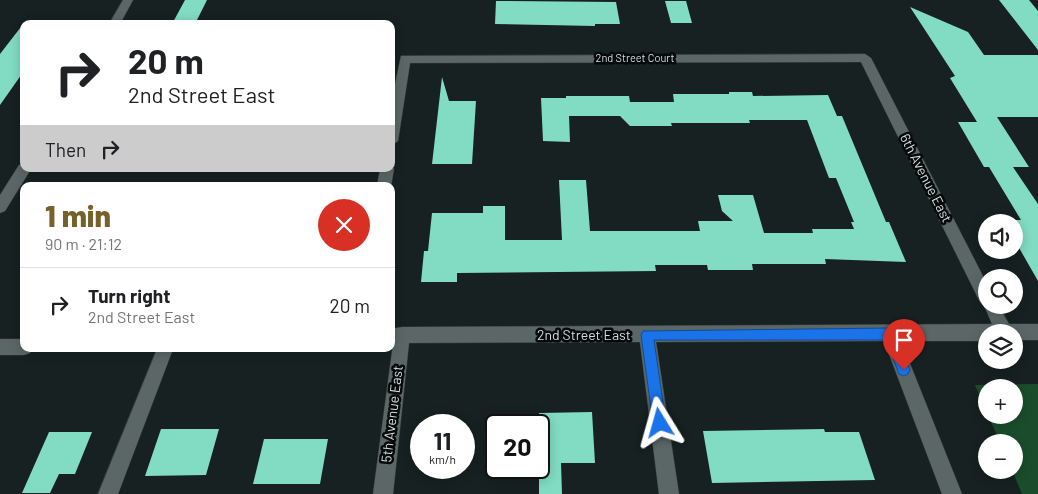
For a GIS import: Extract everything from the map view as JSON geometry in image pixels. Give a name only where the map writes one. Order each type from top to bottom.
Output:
[{"type":"street","points":[[116,20],[128,0]]},
{"type":"street","name":"2nd Street Court","points":[[395,118],[405,59],[865,58]]},
{"type":"street","name":"6th Avenue East","points":[[865,58],[978,281]]},
{"type":"street","points":[[0,207],[22,172]]},
{"type":"street","name":"2nd Street East","points":[[396,336],[978,332]]},
{"type":"street","name":"2nd Street East","points":[[1023,332],[1038,332]]},
{"type":"street","points":[[890,334],[952,494]]},
{"type":"street","points":[[647,335],[669,494]]},
{"type":"street","points":[[0,347],[20,347]]},
{"type":"street","points":[[108,494],[164,352]]},
{"type":"street","name":"5th Avenue East","points":[[383,494],[395,352]]},
{"type":"green space","points":[[1023,384],[1038,384],[1038,494],[1022,494],[1016,479],[1023,479],[1023,434],[996,434],[992,424],[1023,424]]},
{"type":"building","points":[[185,0],[207,0],[197,20],[174,20]]},
{"type":"building","points":[[999,0],[1029,0],[1038,11],[1038,50]]},
{"type":"building","points":[[496,1],[616,2],[620,24],[595,24],[595,26],[495,24]]},
{"type":"building","points":[[665,1],[686,1],[692,23],[671,23]]},
{"type":"building","points":[[910,7],[968,32],[984,55],[1038,55],[1038,117],[997,117],[1029,167],[1013,167],[1038,204],[1038,281],[1023,255],[1023,214],[1017,214],[989,167],[984,167],[958,122],[977,122],[950,78],[955,76]]},
{"type":"building","points":[[20,28],[20,77],[0,105],[0,54]]},
{"type":"building","points":[[442,77],[449,101],[476,101],[472,164],[432,164]]},
{"type":"building","points":[[729,92],[752,92],[753,96],[828,95],[837,116],[842,116],[886,222],[889,222],[906,262],[825,259],[826,264],[752,264],[753,270],[708,270],[707,265],[655,265],[656,271],[457,273],[457,282],[421,282],[424,251],[428,251],[432,213],[483,213],[483,206],[505,206],[505,240],[562,240],[559,180],[586,180],[590,231],[700,231],[698,221],[733,221],[722,211],[718,195],[753,195],[764,233],[813,233],[812,229],[854,229],[851,222],[854,222],[836,178],[829,178],[807,120],[749,120],[750,123],[671,123],[672,126],[630,126],[620,116],[569,116],[570,142],[543,141],[541,98],[629,96],[630,102],[674,102],[673,94],[729,94]]},
{"type":"building","points":[[592,412],[595,463],[561,463],[562,494],[539,494],[539,479],[550,479],[550,414],[539,413]]},
{"type":"building","points":[[161,429],[219,429],[206,475],[145,476]]},
{"type":"building","points":[[824,429],[825,432],[859,432],[875,480],[712,483],[703,431]]},
{"type":"building","points":[[49,432],[92,432],[75,474],[59,474],[50,493],[22,493]]},
{"type":"building","points":[[264,439],[328,439],[320,484],[253,484]]},
{"type":"route","points":[[660,423],[647,335],[890,334],[904,370]]}]
